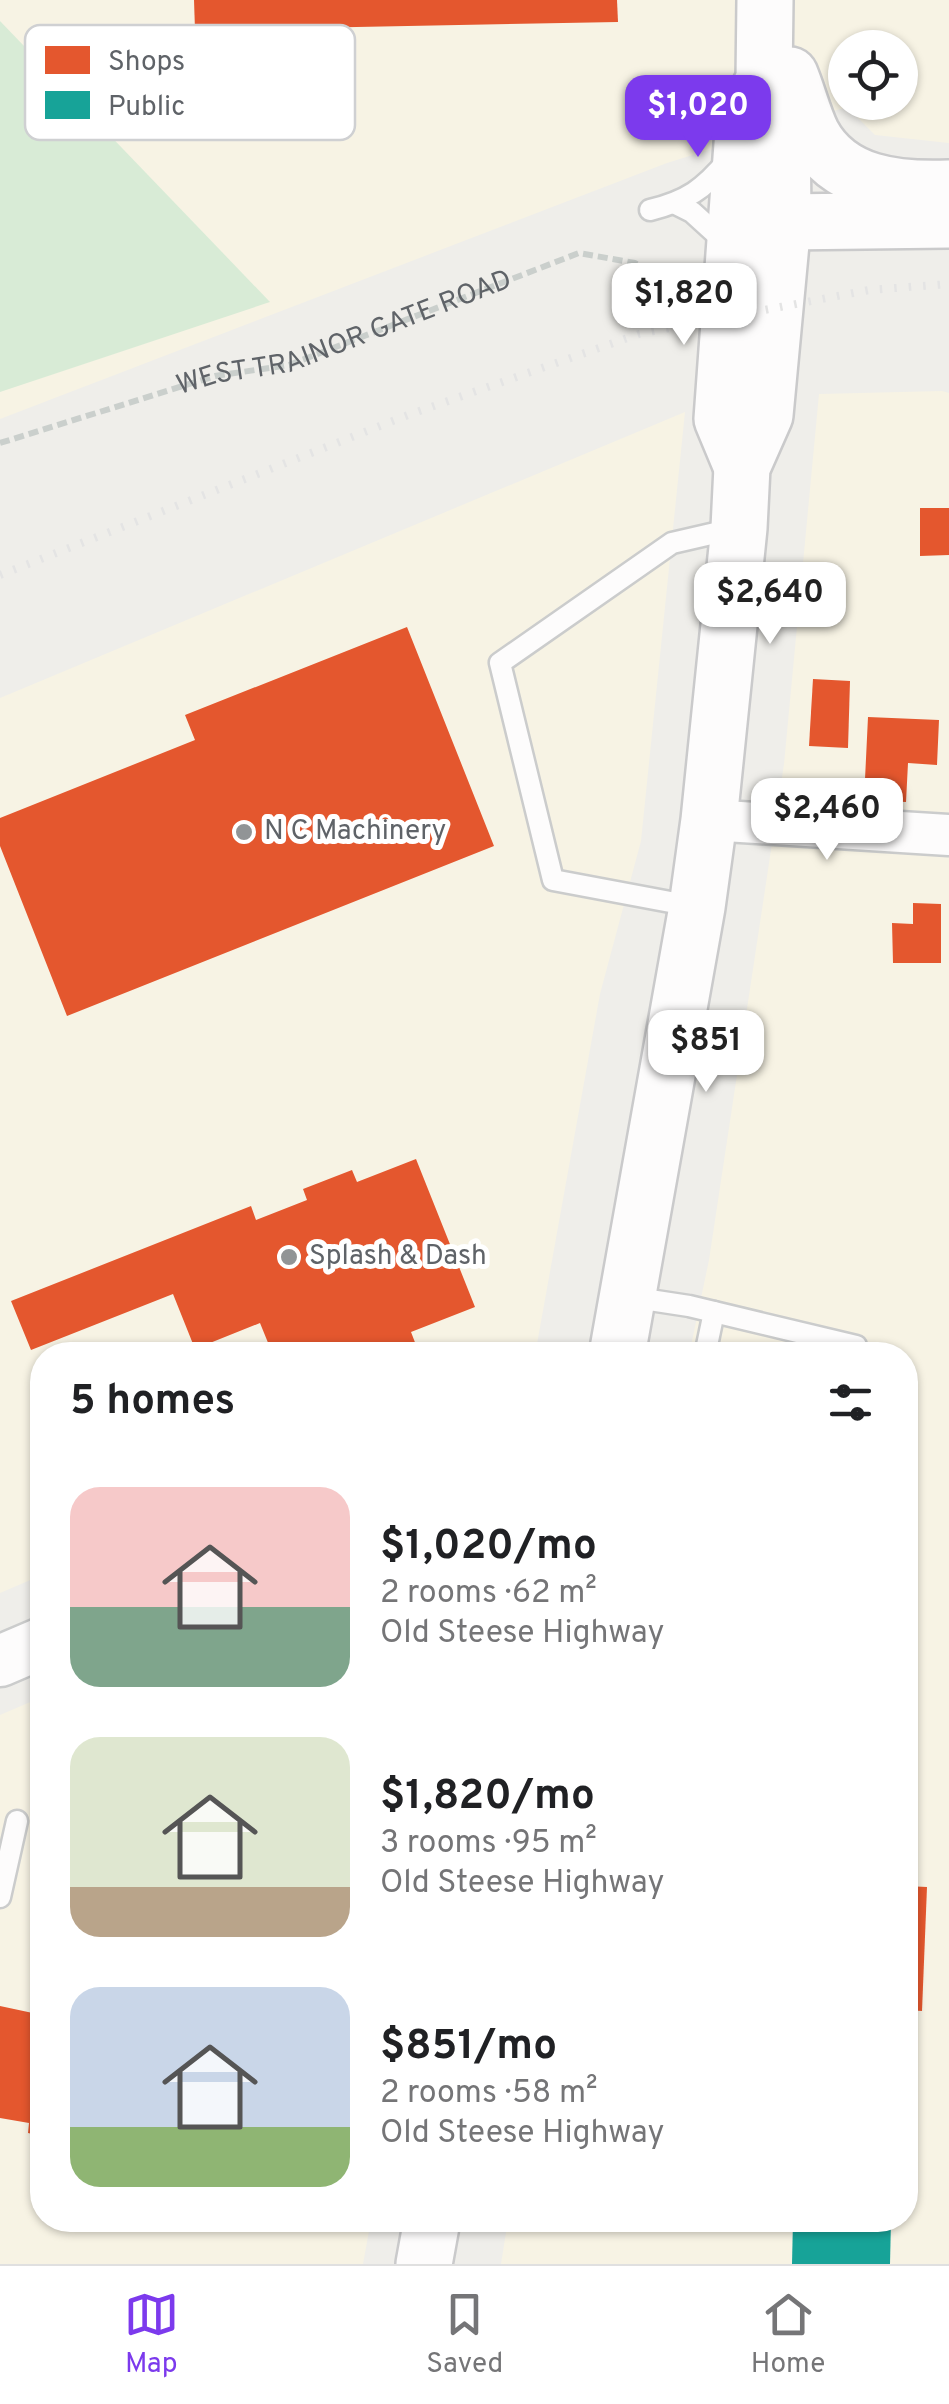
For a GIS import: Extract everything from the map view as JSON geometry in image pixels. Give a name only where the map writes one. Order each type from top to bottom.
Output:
[{"type":"main road","points":[[756,77],[791,76],[813,136],[842,169],[865,181],[918,189],[949,188]]},
{"type":"main road","points":[[619,1342],[697,907],[740,528],[742,467],[765,415],[782,222],[764,194],[756,77]]},
{"type":"main road","points":[[742,467],[722,419],[734,252],[756,77]]},
{"type":"main road","points":[[782,222],[949,220]]},
{"type":"main road","points":[[424,2264],[430,2232]]},
{"type":"street","points":[[709,820],[949,835]]},
{"type":"street","points":[[0,1661],[30,1648]]},
{"type":"lane","points":[[650,210],[676,204],[708,185],[756,77]]},
{"type":"lane","points":[[676,204],[692,212],[734,252]]},
{"type":"lane","points":[[697,907],[553,880],[500,664],[672,543],[740,528]]},
{"type":"lane","points":[[628,1296],[839,1342]]},
{"type":"lane","points":[[708,1342],[714,1312]]},
{"type":"lane","points":[[0,1897],[17,1821]]},
{"type":"path","name":"WEST TRAINOR GATE ROAD","points":[[0,443],[215,376],[289,364],[579,253],[634,263],[682,292]]},
{"type":"shaded area","points":[[0,0],[949,0],[949,143],[875,135],[860,120],[918,120],[918,30],[828,30],[828,113],[667,163],[0,419]]},
{"type":"shaded area","points":[[949,393],[949,2264],[501,2264],[506,2232],[918,2232],[918,1342],[692,1342],[709,1260],[784,764],[819,394]]},
{"type":"shaded area","points":[[685,412],[641,841],[600,994],[537,1342],[30,1342],[30,1580],[0,1593],[0,698]]},
{"type":"shaded area","points":[[30,1702],[30,2232],[369,2232],[363,2264],[0,2264],[0,1715]]},
{"type":"green space","points":[[0,21],[25,47],[25,140],[114,140],[270,302],[0,392]]},
{"type":"building: Shops","points":[[194,0],[617,0],[618,22],[355,27],[195,25]]},
{"type":"building: Shops","points":[[920,508],[949,508],[949,555],[920,556]]},
{"type":"building: Shops","name":"N C Machinery","points":[[407,627],[494,846],[67,1016],[0,846],[0,818],[195,740],[185,715]]},
{"type":"building: Shops","points":[[813,679],[850,681],[848,748],[809,746]]},
{"type":"building: Shops","points":[[868,717],[939,720],[937,765],[908,763],[906,802],[864,800]]},
{"type":"building: Shops","points":[[913,903],[941,904],[941,963],[893,963],[892,923],[913,924]]},
{"type":"building: Shops","name":"Splash & Dash","points":[[416,1159],[475,1307],[411,1332],[415,1342],[268,1342],[260,1323],[212,1342],[192,1342],[173,1294],[51,1342],[30,1342],[30,1348],[11,1301],[251,1206],[256,1220],[307,1200],[303,1189],[352,1170],[357,1182]]},
{"type":"building: Shops","points":[[918,1887],[927,1887],[922,2011],[918,2011]]},
{"type":"building: Shops","points":[[0,2006],[30,2012],[30,2133],[29,2123],[0,2118]]},
{"type":"building: Public","points":[[793,2232],[891,2232],[890,2264],[792,2264]]},
{"type":"railway","points":[[0,575],[408,415],[639,334],[869,290],[949,284]]},
{"type":"place","name":"N C Machinery","points":[[244,832]]},
{"type":"place","name":"Splash & Dash","points":[[289,1257]]}]
